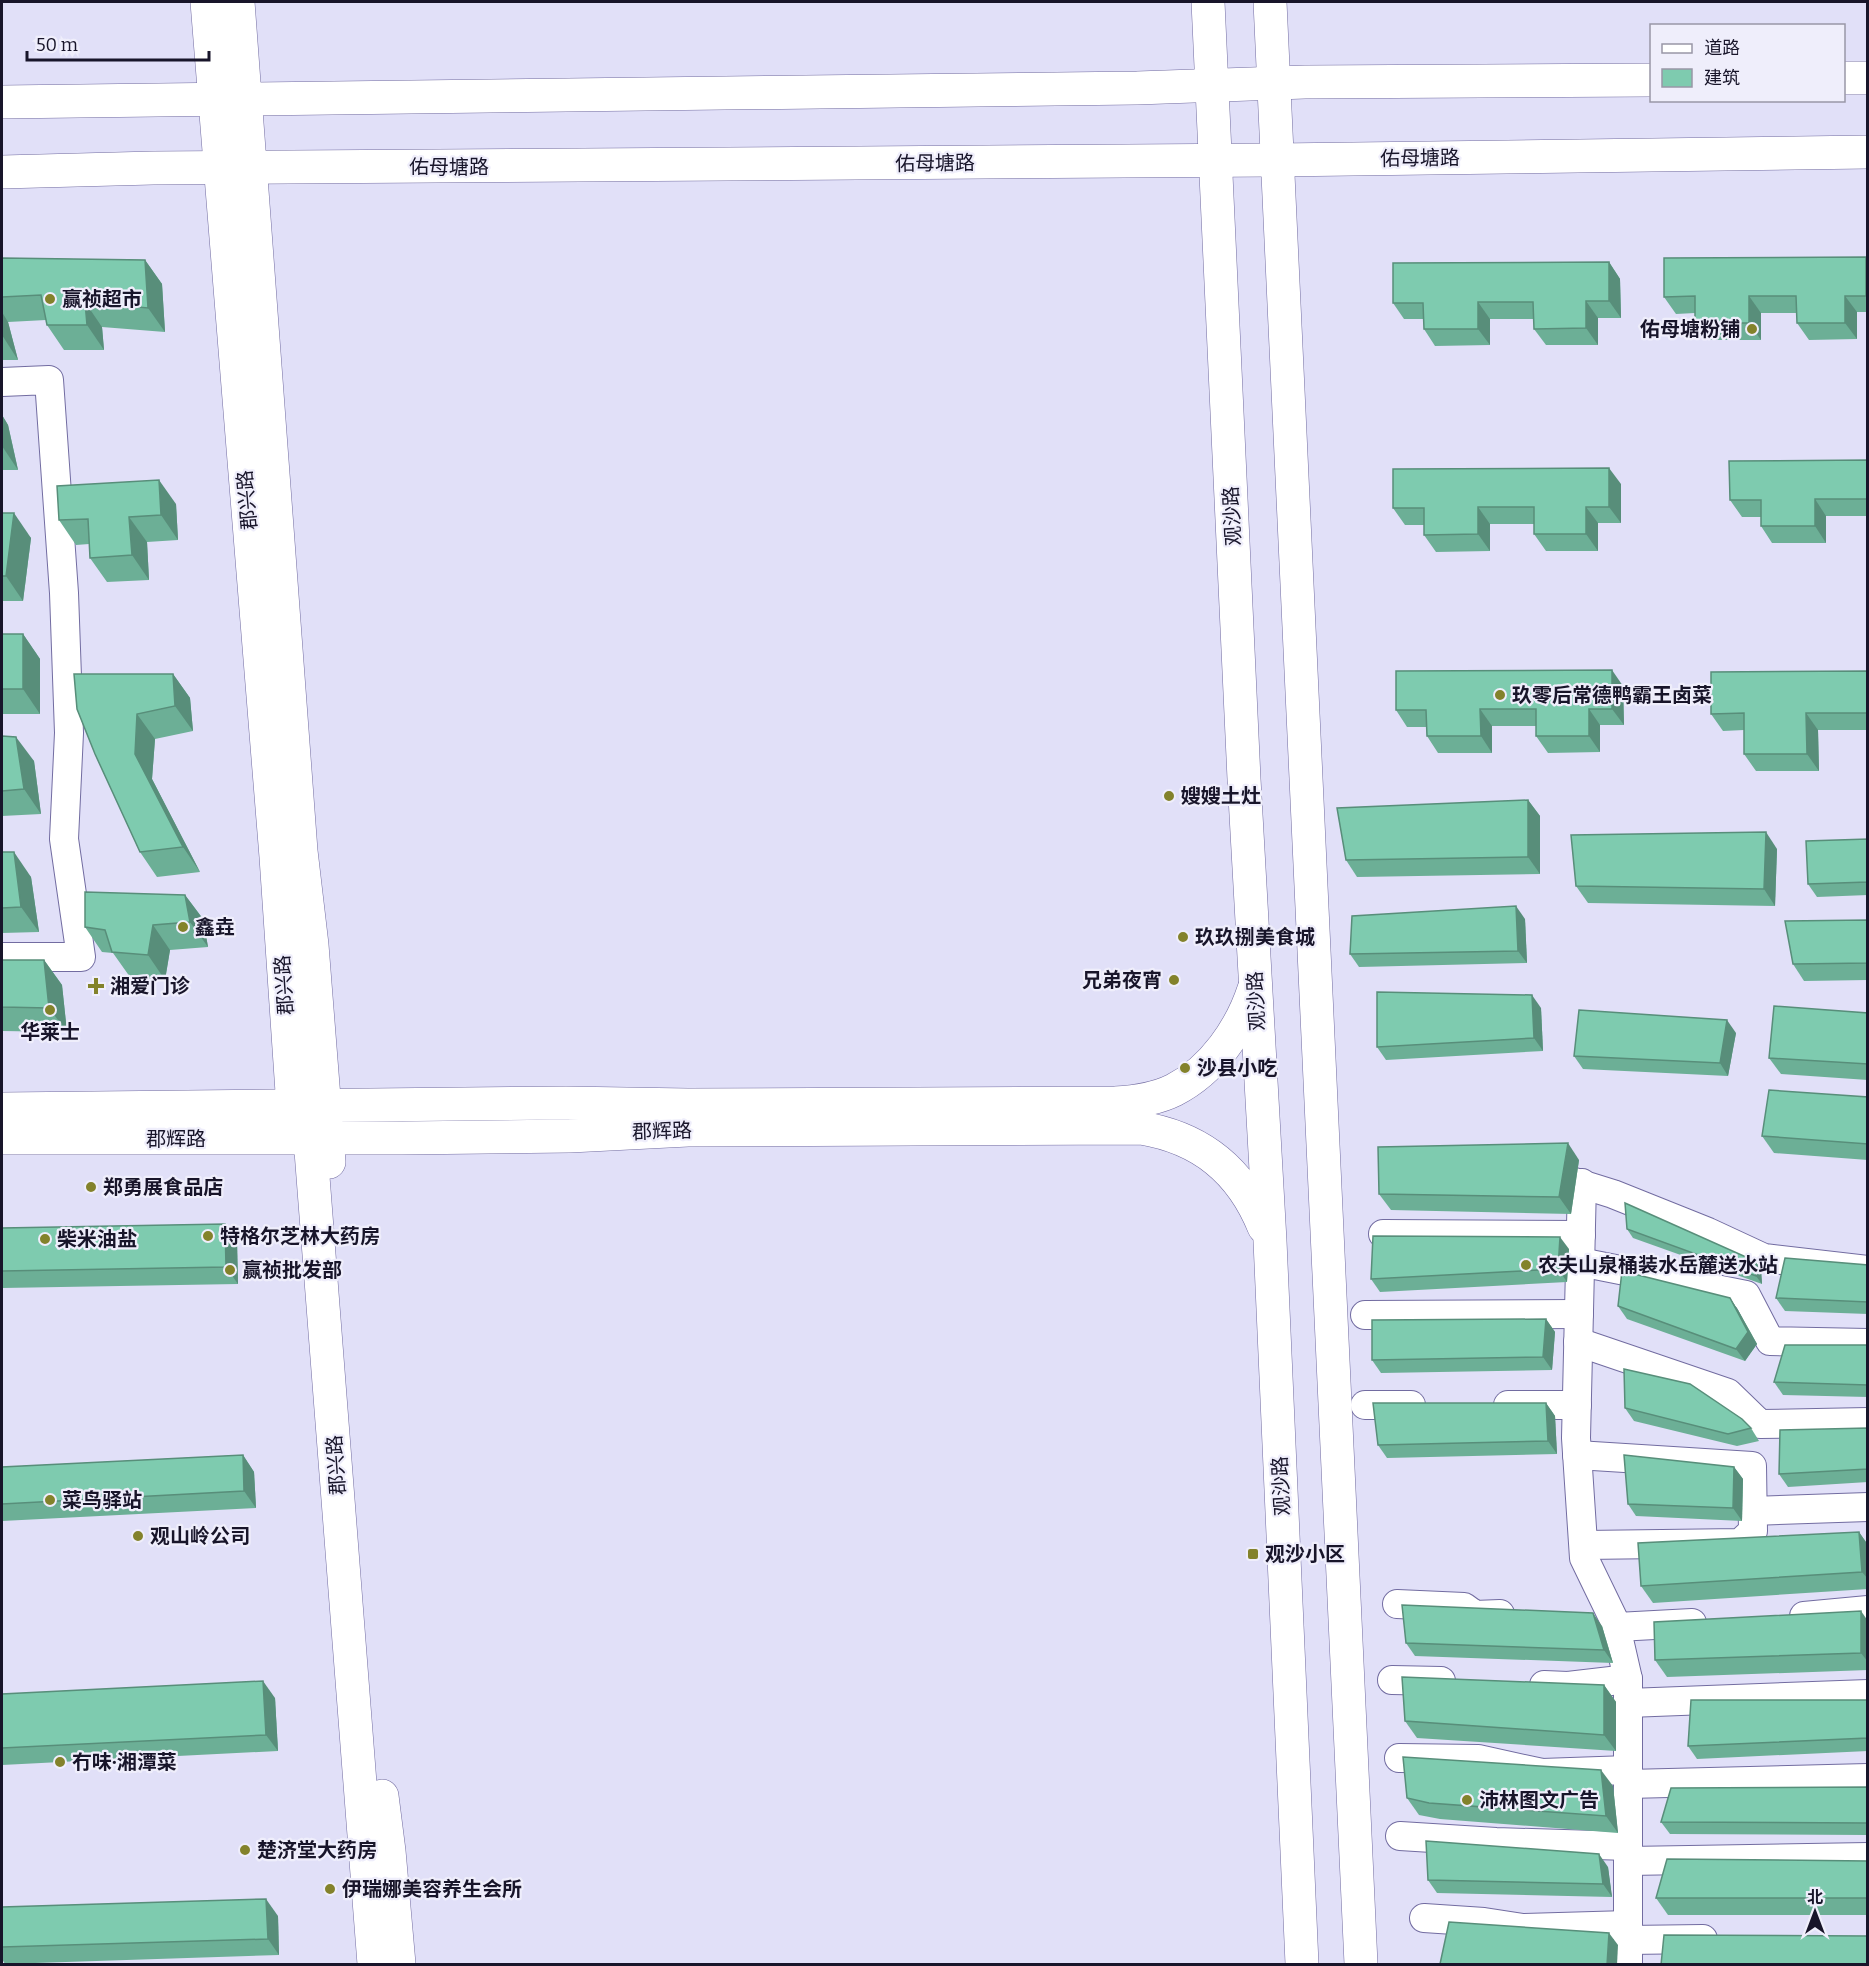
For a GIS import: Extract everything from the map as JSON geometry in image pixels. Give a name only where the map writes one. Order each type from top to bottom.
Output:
[{"type":"main road","name":"郡兴路","points":[[207,2],[230,100]]},
{"type":"main road","name":"郡兴路","points":[[238,2],[230,100],[276,857],[314,1122],[399,1965]]},
{"type":"main road","name":"观沙路","points":[[1208,2],[1243,755],[1270,1241],[1302,1965]]},
{"type":"main road","points":[[1270,2],[1361,1965]]},
{"type":"main road","points":[[1845,78],[1868,78]]},
{"type":"main road","points":[[2,102],[1212,86],[1274,83],[1650,80]]},
{"type":"main road","name":"佑母塘路","points":[[2,172],[1868,152]]},
{"type":"main road","name":"郡辉路","points":[[2,1138],[314,1122],[566,1103],[700,1105],[1138,1101],[1175,1090],[1208,1064],[1237,1027],[1256,984]]},
{"type":"main road","name":"郡辉路","points":[[2,1109],[314,1122],[558,1136],[688,1130],[1141,1128],[1165,1132],[1183,1139],[1205,1151],[1226,1168],[1251,1199],[1270,1241]]},
{"type":"main road","name":"郡兴路","points":[[314,1122],[374,1965]]},
{"type":"street","points":[[2,382],[49,380],[64,593],[69,734],[64,839],[81,957],[2,957]]},
{"type":"street","points":[[1538,1171],[1582,1184],[1708,1232],[1764,1258],[1868,1270]]},
{"type":"street","points":[[1582,1184],[1577,1455],[1584,1558],[1614,1619],[1628,1691],[1628,1943]]},
{"type":"street","points":[[1383,1234],[1580,1248],[1746,1295],[1770,1341],[1868,1343]]},
{"type":"street","points":[[1365,1315],[1578,1328],[1728,1393],[1760,1424],[1868,1422]]},
{"type":"street","points":[[1365,1405],[1436,1405]]},
{"type":"street","points":[[1483,1405],[1577,1405]]},
{"type":"street","points":[[1577,1455],[1752,1466],[1753,1531],[1740,1543],[1584,1545]]},
{"type":"street","points":[[1752,1511],[1868,1507]]},
{"type":"street","points":[[1397,1604],[1464,1607],[1475,1615],[1520,1614]]},
{"type":"street","points":[[1777,1618],[1868,1610]]},
{"type":"street","points":[[1577,1613],[1614,1619],[1720,1622]]},
{"type":"street","points":[[1392,1680],[1463,1682]]},
{"type":"street","points":[[1521,1684],[1628,1691],[1868,1694]]},
{"type":"street","points":[[1399,1758],[1478,1759],[1542,1773],[1628,1777],[1868,1778]]},
{"type":"street","points":[[1400,1836],[1628,1854],[1868,1857]]},
{"type":"street","points":[[1424,1918],[1484,1922],[1628,1943],[1724,1939]]},
{"type":"building","points":[[1866,257],[1866,296],[1845,296],[1845,323],[1797,323],[1796,296],[1749,296],[1749,323],[1695,323],[1695,296],[1664,297],[1664,258]]},
{"type":"building","points":[[2,258],[145,260],[148,308],[85,302],[87,325],[47,325],[41,295],[2,297]]},
{"type":"building","points":[[1609,262],[1609,301],[1586,301],[1586,328],[1534,329],[1533,302],[1478,302],[1478,329],[1424,329],[1423,303],[1393,303],[1393,263]]},
{"type":"building","points":[[1868,460],[1868,499],[1815,499],[1815,526],[1761,526],[1761,500],[1730,500],[1729,461]]},
{"type":"building","points":[[1609,468],[1609,507],[1586,507],[1586,534],[1534,534],[1534,507],[1478,507],[1478,534],[1424,535],[1424,508],[1393,508],[1393,469]]},
{"type":"building","points":[[159,480],[161,515],[129,517],[132,555],[90,558],[88,519],[59,520],[57,486]]},
{"type":"building","points":[[2,513],[14,513],[6,576],[2,576]]},
{"type":"building","points":[[2,634],[23,634],[23,689],[2,689]]},
{"type":"building","points":[[1612,670],[1612,709],[1589,709],[1589,736],[1536,736],[1536,709],[1480,709],[1481,736],[1427,736],[1426,710],[1396,710],[1396,671]]},
{"type":"building","points":[[1868,671],[1868,713],[1806,713],[1807,754],[1744,754],[1744,713],[1711,714],[1711,672]]},
{"type":"building","points":[[74,674],[173,674],[175,706],[137,714],[135,754],[183,847],[140,852],[77,709]]},
{"type":"building","points":[[2,736],[16,737],[24,789],[2,791]]},
{"type":"building","points":[[1528,800],[1528,857],[1346,860],[1337,808]]},
{"type":"building","points":[[1766,832],[1764,889],[1576,886],[1571,835]]},
{"type":"building","points":[[1868,839],[1868,882],[1808,884],[1806,841]]},
{"type":"building","points":[[2,852],[14,852],[21,907],[2,908]]},
{"type":"building","points":[[85,892],[185,895],[190,922],[153,925],[148,955],[112,952],[105,930],[85,927]]},
{"type":"building","points":[[1516,906],[1518,951],[1350,954],[1352,916]]},
{"type":"building","points":[[1868,920],[1868,963],[1793,964],[1785,921]]},
{"type":"building","points":[[2,960],[44,960],[49,1008],[2,1007]]},
{"type":"building","points":[[1377,992],[1532,995],[1534,1038],[1377,1047]]},
{"type":"building","points":[[1774,1006],[1868,1013],[1868,1064],[1769,1058]]},
{"type":"building","points":[[1579,1010],[1727,1020],[1720,1063],[1574,1056]]},
{"type":"building","points":[[1769,1090],[1868,1097],[1868,1144],[1762,1136]]},
{"type":"building","points":[[1568,1143],[1559,1197],[1379,1194],[1378,1147]]},
{"type":"building","points":[[1625,1203],[1755,1261],[1756,1276],[1627,1229]]},
{"type":"building","points":[[225,1224],[226,1267],[2,1271],[2,1228]]},
{"type":"building","points":[[1373,1236],[1560,1237],[1558,1269],[1371,1279]]},
{"type":"building","points":[[1785,1258],[1868,1265],[1868,1302],[1776,1298]]},
{"type":"building","points":[[1622,1271],[1730,1298],[1748,1332],[1736,1349],[1618,1306]]},
{"type":"building","points":[[1546,1319],[1543,1357],[1372,1360],[1372,1320]]},
{"type":"building","points":[[1785,1345],[1868,1345],[1868,1385],[1774,1382]]},
{"type":"building","points":[[1624,1369],[1690,1384],[1742,1419],[1751,1428],[1728,1434],[1625,1408]]},
{"type":"building","points":[[1373,1403],[1546,1403],[1548,1441],[1378,1445]]},
{"type":"building","points":[[1868,1428],[1868,1469],[1779,1474],[1780,1430]]},
{"type":"building","points":[[243,1455],[244,1491],[2,1504],[2,1467]]},
{"type":"building","points":[[1624,1455],[1734,1467],[1733,1508],[1628,1504]]},
{"type":"building","points":[[1859,1532],[1862,1572],[1641,1586],[1638,1543]]},
{"type":"building","points":[[1402,1605],[1593,1613],[1604,1650],[1406,1643]]},
{"type":"building","points":[[1861,1611],[1861,1653],[1655,1660],[1654,1622]]},
{"type":"building","points":[[1402,1677],[1604,1685],[1604,1735],[1405,1721]]},
{"type":"building","points":[[263,1681],[266,1735],[2,1748],[2,1694]]},
{"type":"building","points":[[1691,1700],[1868,1700],[1868,1738],[1688,1746]]},
{"type":"building","points":[[1403,1757],[1601,1770],[1606,1816],[1429,1803],[1407,1798]]},
{"type":"building","points":[[1868,1787],[1868,1823],[1661,1822],[1671,1788]]},
{"type":"building","points":[[1426,1841],[1599,1854],[1603,1884],[1428,1880]]},
{"type":"building","points":[[1667,1859],[1868,1861],[1868,1898],[1656,1898]]},
{"type":"building","points":[[266,1899],[268,1939],[2,1947],[2,1907]]},
{"type":"building","points":[[1449,1922],[1609,1933],[1607,1965],[1440,1964]]},
{"type":"building","points":[[1664,1935],[1868,1936],[1867,1965],[1661,1965]]},
{"type":"place","name":"赢祯超市","points":[[50,299]]},
{"type":"place","name":"佑母塘粉铺","points":[[1752,329]]},
{"type":"place","name":"玖零后常德鸭霸王卤菜","points":[[1500,695]]},
{"type":"place","name":"嫂嫂土灶","points":[[1169,796]]},
{"type":"place","name":"鑫垚","points":[[183,927]]},
{"type":"place","name":"玖玖捌美食城","points":[[1183,937]]},
{"type":"place","name":"兄弟夜宵","points":[[1174,980]]},
{"type":"place","name":"湘爱门诊","points":[[96,986]]},
{"type":"place","name":"华莱士","points":[[50,1010]]},
{"type":"place","name":"沙县小吃","points":[[1185,1068]]},
{"type":"place","name":"郑勇展食品店","points":[[91,1187]]},
{"type":"place","name":"特格尔芝林大药房","points":[[208,1236]]},
{"type":"place","name":"柴米油盐","points":[[45,1239]]},
{"type":"place","name":"农夫山泉桶装水岳麓送水站","points":[[1526,1265]]},
{"type":"place","name":"赢祯批发部","points":[[230,1270]]},
{"type":"place","name":"菜鸟驿站","points":[[50,1500]]},
{"type":"place","name":"观山岭公司","points":[[138,1536]]},
{"type":"place","name":"观沙小区","points":[[1253,1554]]},
{"type":"place","name":"冇味·湘潭菜","points":[[60,1762]]},
{"type":"place","name":"沛林图文广告","points":[[1467,1800]]},
{"type":"place","name":"楚济堂大药房","points":[[245,1850]]},
{"type":"place","name":"伊瑞娜美容养生会所","points":[[330,1889]]}]
